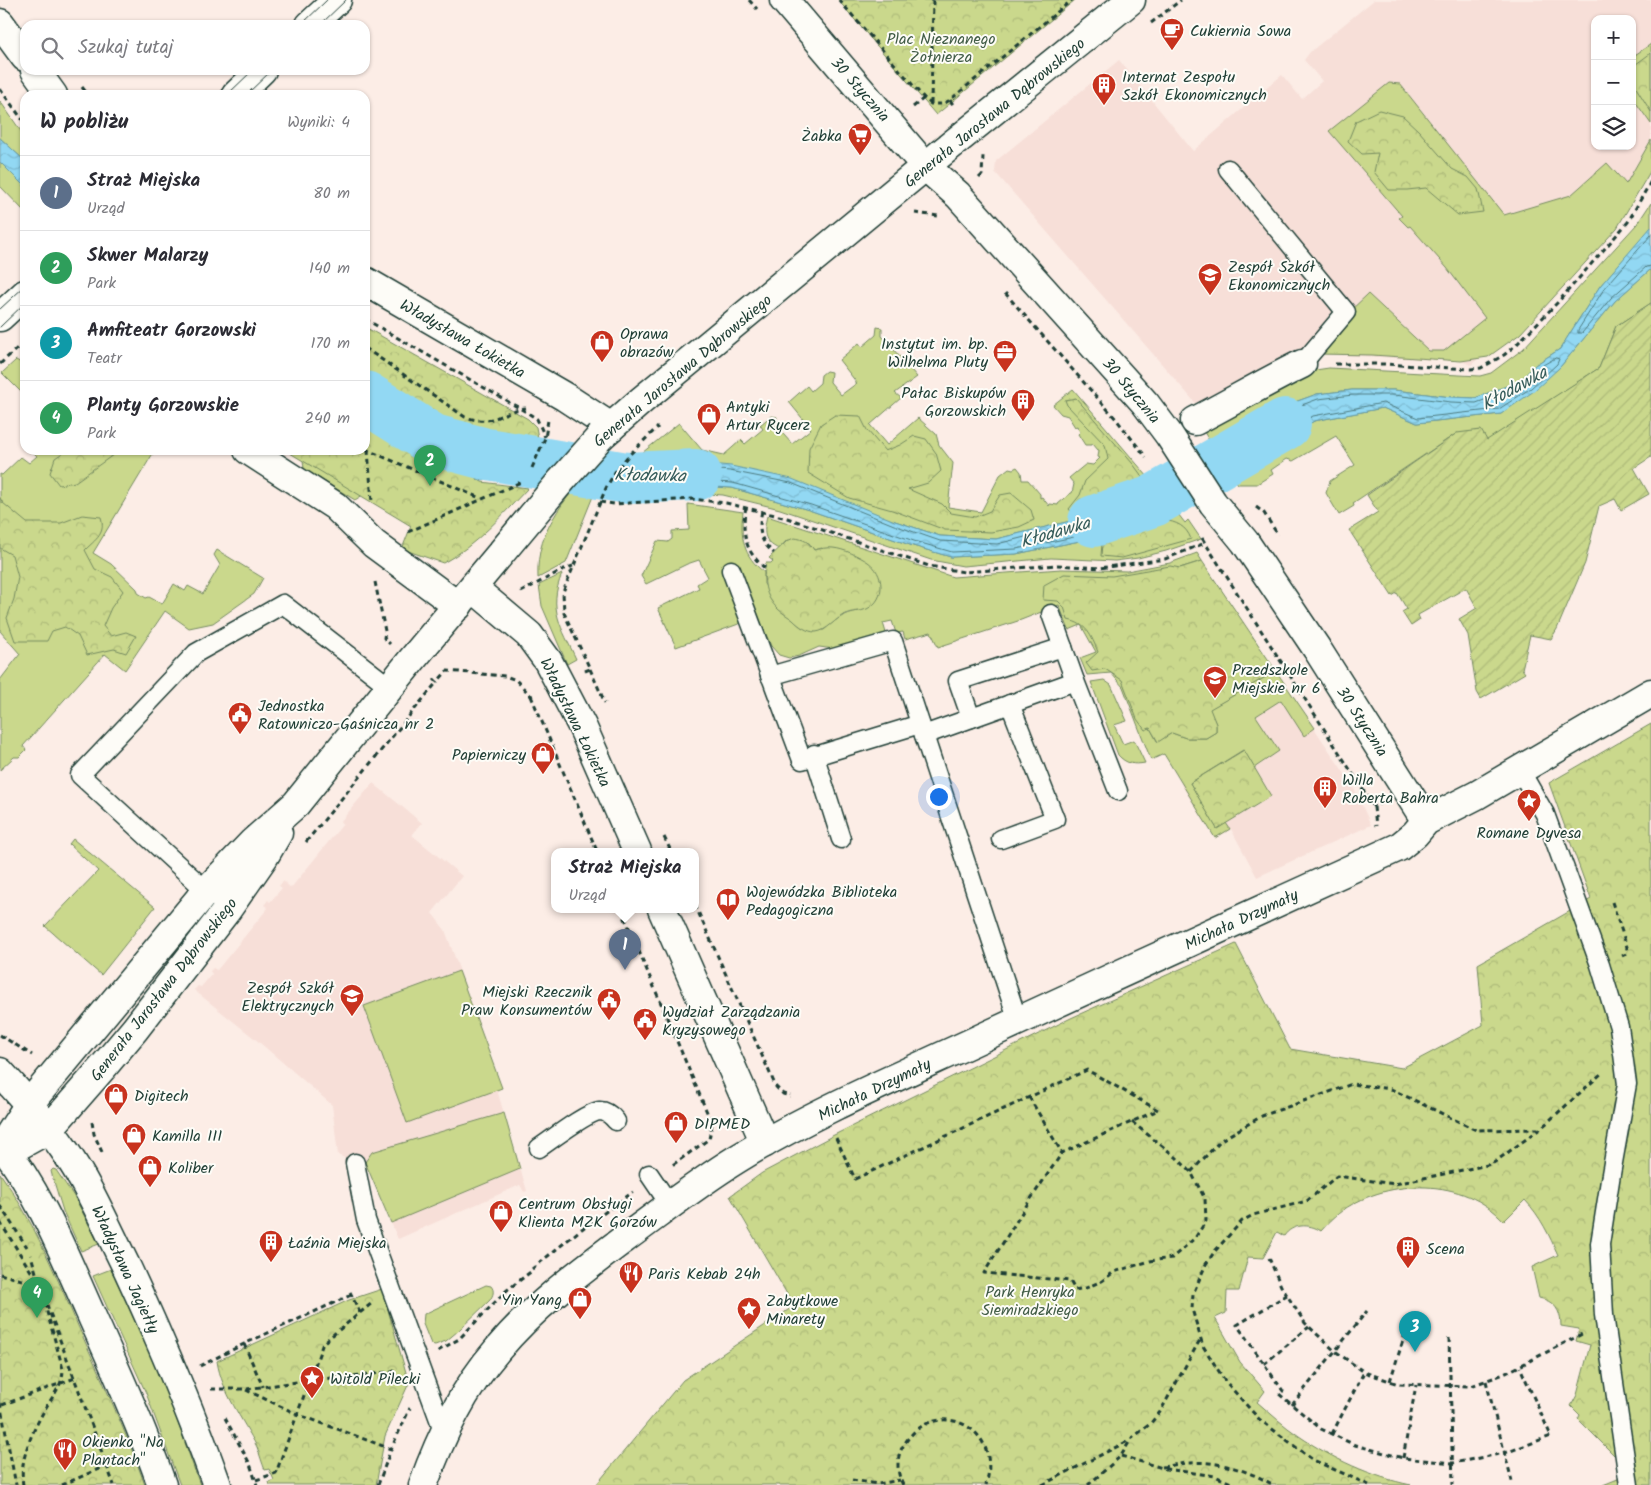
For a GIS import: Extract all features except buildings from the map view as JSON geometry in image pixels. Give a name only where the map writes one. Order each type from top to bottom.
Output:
[{"type":"main road","points":[[315,20],[337,0]]},
{"type":"main road","name":"30 Stycznia","points":[[784,0],[926,167],[958,195],[1145,403],[1173,442],[1212,503],[1245,542],[1317,649],[1426,821]]},
{"type":"main road","name":"Generała Jarosława Dąbrowskiego","points":[[3,1147],[49,1130],[135,1029],[226,910],[264,856],[296,804],[390,687],[561,481],[606,432],[1131,0]]},
{"type":"main road","points":[[0,23],[20,50]]},
{"type":"main road","points":[[39,75],[49,90]]},
{"type":"main road","points":[[241,90],[257,75]]},
{"type":"main road","name":"Władysława Łokietka","points":[[370,284],[565,397],[606,432]]},
{"type":"main road","points":[[9,319],[20,302]]},
{"type":"main road","points":[[1195,421],[1302,364]]},
{"type":"main road","name":"Władysława Łokietka","points":[[256,455],[335,506],[374,544],[529,635],[548,661],[582,726],[636,848]]},
{"type":"main road","name":"Michała Drzymały","points":[[423,1485],[444,1433],[467,1390],[500,1346],[566,1283],[670,1205],[736,1160],[834,1107],[1399,846],[1415,834],[1426,821],[1477,795],[1651,694]]},
{"type":"main road","name":"Generała Jarosława Dąbrowskiego","points":[[3,1147],[29,1104],[206,891],[253,842],[296,804]]},
{"type":"main road","points":[[664,913],[765,1143]]},
{"type":"main road","name":"Władysława Jagiełły","points":[[0,1072],[29,1104],[64,1149],[84,1183],[126,1266],[186,1401],[216,1485]]},
{"type":"main road","points":[[3,1147],[34,1193],[58,1241],[139,1424],[162,1485]]},
{"type":"lane","points":[[1228,170],[1346,312],[1302,364]]},
{"type":"lane","points":[[1173,442],[1195,421]]},
{"type":"lane","points":[[731,570],[802,760],[814,754],[971,718],[1075,681]]},
{"type":"lane","points":[[226,910],[80,775],[196,653],[283,604],[390,687]]},
{"type":"lane","points":[[1052,614],[1075,681],[1118,791]]},
{"type":"lane","points":[[770,676],[894,641],[1018,1021]]},
{"type":"lane","points":[[971,718],[958,681],[1063,647]]},
{"type":"lane","points":[[1001,839],[1055,819],[1010,704]]},
{"type":"lane","points":[[814,754],[841,839]]},
{"type":"lane","points":[[1520,770],[1545,814],[1600,965],[1619,1027],[1627,1084],[1610,1174],[1600,1244],[1605,1322],[1629,1485]]},
{"type":"lane","points":[[539,1148],[598,1111],[607,1112],[616,1121]]},
{"type":"lane","points":[[352,1172],[366,1220],[444,1433]]},
{"type":"lane","points":[[651,1176],[670,1205]]},
{"type":"path","points":[[931,104],[933,0]]},
{"type":"path","points":[[841,1],[924,98],[931,104],[943,104],[1072,0]]},
{"type":"path","points":[[0,89],[20,116]]},
{"type":"path","points":[[1302,364],[1383,364],[1472,369],[1481,368],[1489,364],[1518,343],[1595,262],[1628,222],[1651,181]]},
{"type":"path","points":[[937,217],[943,224]]},
{"type":"path","points":[[1001,289],[1152,464]]},
{"type":"path","points":[[370,322],[537,419],[545,438],[531,471]]},
{"type":"path","points":[[0,364],[20,346]]},
{"type":"path","points":[[370,352],[465,418],[479,421],[494,420],[519,408],[530,407]]},
{"type":"path","points":[[370,450],[481,498]]},
{"type":"path","points":[[368,455],[373,508]]},
{"type":"path","points":[[574,566],[606,488],[615,472],[628,456]]},
{"type":"path","points":[[600,502],[614,504],[692,499],[711,500],[762,511],[929,566],[964,572],[1057,565],[1100,568],[1165,559],[1204,543]]},
{"type":"path","points":[[746,507],[743,526],[744,536],[751,554],[765,568]]},
{"type":"path","points":[[762,511],[759,530],[767,547],[774,553]]},
{"type":"path","points":[[1200,534],[1374,807],[1406,790]]},
{"type":"path","points":[[531,696],[596,848]]},
{"type":"path","points":[[532,1269],[578,1231],[651,1176],[708,1140],[712,1124],[623,913]]},
{"type":"path","points":[[1369,1485],[1313,1460],[1259,1419],[1225,1381],[1203,1346],[1192,1309],[1193,1294],[1206,1264],[1242,1221],[1253,1215],[1307,1201],[1337,1176],[1395,1184],[1492,1164],[1540,1129],[1623,1054]]},
{"type":"path","points":[[842,1151],[855,1179],[1087,1070],[1158,1110],[1062,1153],[1028,1202],[984,1273],[1070,1281],[1075,1290],[1086,1288],[1102,1281],[1114,1272],[1150,1261],[1172,1258],[1195,1238],[1206,1221],[1205,1198],[1192,1172],[1132,1122]]},
{"type":"path","points":[[1192,1172],[1220,1140],[1262,1116],[1352,1084],[1391,1089],[1476,1130],[1540,1129]]},
{"type":"path","points":[[1029,1098],[1062,1153]]},
{"type":"path","points":[[0,1206],[30,1252],[62,1361],[63,1376],[58,1390],[32,1433],[25,1456],[23,1485]]},
{"type":"path","points":[[0,1222],[40,1285],[114,1485]]},
{"type":"path","points":[[1270,1258],[1286,1295],[1309,1327],[1335,1351],[1364,1372],[1398,1384],[1471,1386],[1520,1367],[1605,1322]]},
{"type":"path","points":[[0,1274],[40,1285]]},
{"type":"path","points":[[256,1480],[276,1473],[323,1343],[390,1288]]},
{"type":"path","points":[[197,1368],[351,1294],[360,1313]]},
{"type":"path","points":[[1286,1295],[1237,1324],[1283,1391],[1278,1394],[1322,1429],[1355,1444],[1402,1458],[1453,1462],[1505,1453],[1552,1436],[1520,1367]]},
{"type":"path","points":[[1292,1405],[1367,1311]]},
{"type":"path","points":[[1390,1381],[1408,1325]]},
{"type":"path","points":[[1264,1364],[1309,1327]]},
{"type":"path","points":[[1042,1485],[1131,1439],[1150,1424],[1160,1412],[1201,1338]]},
{"type":"path","points":[[1449,1338],[1453,1485]]},
{"type":"path","points":[[244,1344],[263,1387]]},
{"type":"path","points":[[1332,1434],[1364,1372]]},
{"type":"path","points":[[16,1485],[1,1404],[75,1378]]},
{"type":"path","points":[[378,1485],[391,1449],[424,1378]]},
{"type":"path","points":[[1486,1381],[1513,1485]]},
{"type":"path","points":[[1402,1458],[1416,1385]]},
{"type":"path","points":[[209,1389],[232,1388]]},
{"type":"path","points":[[246,1389],[297,1414],[391,1449]]},
{"type":"path","points":[[902,1485],[898,1466],[900,1452],[907,1438],[917,1428],[930,1422],[945,1420],[959,1422],[972,1429],[982,1440],[988,1453],[990,1469],[986,1485]]},
{"type":"path","points":[[1088,1485],[1120,1456],[1131,1439]]},
{"type":"path","points":[[1120,1456],[1162,1468],[1215,1476],[1236,1485]]},
{"type":"path","points":[[1162,1468],[1190,1462],[1219,1464],[1250,1473],[1274,1485]]},
{"type":"path","points":[[62,1485],[108,1465]]},
{"type":"path","points":[[852,1480],[878,1485],[900,1480]]},
{"type":"shaded area","points":[[1374,0],[1651,0],[1651,170],[1617,228],[1520,334],[1502,339],[1471,365],[1461,361],[1318,354],[1199,407],[995,172],[996,161],[1119,60],[1193,151],[1282,75],[1302,99],[1322,81],[1304,60],[1310,52]]},
{"type":"shaded area","name":"Przedszkole Miejskie nr 6","points":[[1202,561],[1353,786],[1371,825],[1257,877],[1231,829],[1215,838],[1181,784]]},
{"type":"shaded area","name":"Zespół Szkół Elektrycznych","points":[[373,783],[422,823],[412,835],[462,876],[432,913],[445,930],[502,1088],[497,1090],[527,1191],[524,1192],[520,1185],[398,1239],[365,1162],[355,1163],[338,1155],[332,1105],[259,1042],[194,990],[198,986],[201,987],[212,974],[210,971],[213,968],[217,970],[268,908],[264,905],[268,900],[270,902],[282,888],[279,886],[283,881],[291,888],[343,824],[340,822]]},
{"type":"green space","name":"Plac Nieznanego Żołnierza","points":[[838,0],[1075,0],[936,115]]},
{"type":"green space","points":[[1651,44],[1651,124],[1636,103],[1636,54]]},
{"type":"green space","points":[[1651,53],[1651,112],[1636,88],[1636,64]]},
{"type":"green space","points":[[1389,83],[1400,84],[1504,215],[1571,195],[1607,163],[1626,184],[1651,140],[1651,170],[1617,228],[1520,334],[1488,357],[1461,361],[1372,355],[1318,354],[1312,347],[1368,294],[1429,351],[1444,351],[1485,318],[1447,268],[1410,226],[1408,227],[1399,218],[1402,216],[1329,131]]},
{"type":"green space","points":[[0,101],[20,130],[20,156],[0,138]]},
{"type":"green space","points":[[1379,110],[1403,116],[1419,131],[1452,169],[1468,177],[1478,189],[1483,212],[1458,215],[1426,188],[1389,190],[1374,172],[1378,153],[1362,154],[1348,141],[1356,121]]},
{"type":"green space","points":[[0,162],[20,182],[20,207],[0,186]]},
{"type":"green space","points":[[1651,203],[1651,227],[1649,231],[1600,286],[1560,349],[1535,365],[1520,381],[1475,398],[1394,390],[1352,390],[1317,394],[1273,410],[1215,450],[1204,432],[1208,422],[1302,372],[1329,368],[1480,376],[1491,373],[1523,349],[1637,224]]},
{"type":"green space","points":[[1651,269],[1651,303],[1616,326],[1599,368],[1487,441],[1457,433],[1353,503],[1354,506],[1339,515],[1326,493],[1330,481],[1355,465],[1336,436],[1293,461],[1287,459],[1271,470],[1273,474],[1257,484],[1238,484],[1230,472],[1314,421],[1383,408],[1417,423],[1501,414],[1560,367],[1615,301]]},
{"type":"green space","points":[[1651,303],[1651,457],[1634,468],[1649,494],[1621,510],[1615,499],[1599,506],[1585,563],[1551,639],[1530,635],[1522,669],[1525,673],[1481,699],[1477,692],[1468,635],[1459,619],[1477,608],[1466,588],[1418,615],[1420,620],[1411,626],[1402,612],[1407,609],[1397,593],[1392,596],[1349,530],[1378,512],[1367,495],[1457,433],[1481,430],[1487,440],[1599,368],[1616,326]]},
{"type":"green space","points":[[877,327],[882,328],[882,336],[917,377],[895,393],[901,398],[870,425],[887,445],[918,418],[936,434],[939,445],[953,463],[948,507],[981,512],[1000,475],[1009,468],[1017,467],[1021,472],[1022,480],[1028,480],[1040,494],[1040,498],[1042,497],[1049,506],[1050,504],[1058,505],[1072,493],[1074,484],[1069,478],[1086,464],[1093,465],[1100,458],[1098,457],[1099,450],[1093,444],[1085,445],[1078,434],[1080,432],[1077,426],[1075,427],[1068,416],[1061,414],[1053,405],[1073,389],[1160,491],[1096,515],[996,539],[940,536],[895,521],[637,457],[679,423],[702,450],[724,455],[741,440],[745,444],[763,429],[760,425],[771,416],[777,417],[775,425],[792,444],[811,429],[789,402],[807,386],[811,391],[820,383],[821,375],[826,371],[831,372],[830,382],[841,395],[857,383],[839,360],[859,343],[862,347],[876,335]]},
{"type":"green space","points":[[370,330],[528,419],[536,427],[538,438],[529,452],[522,447],[490,442],[422,420],[396,407],[370,390]]},
{"type":"green space","points":[[16,360],[20,362],[20,391],[2,373]]},
{"type":"green space","points":[[1076,398],[1133,464],[1150,487],[1118,503],[1074,515],[1069,509],[1080,495],[1085,481],[1108,459],[1105,445],[1067,405],[1065,400]]},
{"type":"green space","points":[[370,415],[414,444],[482,482],[528,488],[478,538],[443,563],[402,549],[411,526],[293,455],[370,455]]},
{"type":"green space","points":[[835,415],[860,416],[867,430],[885,451],[900,445],[914,436],[926,439],[936,453],[941,471],[928,483],[908,489],[942,504],[951,513],[975,517],[990,511],[1000,495],[1011,493],[1031,510],[1034,520],[1019,527],[991,532],[945,530],[892,510],[849,498],[808,473],[809,448],[821,424]]},
{"type":"green space","points":[[60,455],[113,455],[75,482],[59,485],[50,473],[55,458]]},
{"type":"green space","points":[[152,455],[93,553],[111,564],[137,589],[138,593],[146,598],[149,597],[162,604],[174,584],[185,591],[188,586],[203,594],[220,565],[214,555],[217,550],[263,578],[254,594],[213,623],[189,628],[165,611],[125,670],[105,654],[23,746],[26,750],[19,757],[14,757],[0,770],[0,680],[20,654],[0,631],[0,474],[2,475],[21,457],[29,463],[37,456]]},
{"type":"green space","points":[[603,457],[606,466],[605,472],[598,484],[566,563],[538,578],[542,542],[557,512]]},
{"type":"green space","points":[[303,460],[369,491],[355,500],[304,469]]},
{"type":"green space","points":[[679,485],[732,488],[809,510],[951,557],[1016,554],[1104,536],[1175,510],[1185,523],[1188,520],[1201,539],[1166,551],[1115,561],[1051,558],[963,566],[931,560],[780,509],[723,495],[676,492],[610,498],[617,488]]},
{"type":"green space","points":[[0,498],[3,503],[27,523],[61,523],[82,515],[101,517],[101,532],[85,550],[95,569],[112,577],[123,591],[111,608],[103,626],[111,636],[126,632],[136,636],[126,653],[114,649],[87,655],[78,636],[65,627],[52,631],[47,641],[15,641],[7,618],[14,599],[18,577],[12,555],[0,548]]},
{"type":"green space","points":[[688,504],[743,512],[742,530],[744,545],[751,559],[764,572],[764,584],[791,618],[801,627],[824,630],[849,613],[859,611],[822,548],[814,550],[809,543],[787,540],[779,549],[767,540],[765,527],[767,516],[953,577],[1061,569],[1127,571],[1170,563],[1197,553],[1202,561],[1081,599],[1157,741],[1172,733],[1186,738],[1206,738],[1216,732],[1216,724],[1209,709],[1276,671],[1315,728],[1304,736],[1281,700],[1256,716],[1279,751],[1254,768],[1243,750],[1190,783],[1217,828],[1226,823],[1230,829],[1215,838],[1164,754],[1151,760],[1123,687],[1111,673],[1087,675],[1080,658],[1096,652],[1081,625],[1069,630],[1059,605],[1021,620],[938,647],[931,632],[905,639],[903,632],[896,633],[892,621],[883,623],[887,636],[835,649],[819,647],[799,656],[789,658],[779,655],[771,646],[737,566],[744,622],[676,647],[658,608],[699,588],[697,584],[708,577],[699,560],[646,584],[641,576],[657,541],[668,542],[672,539],[672,531],[689,530]]},
{"type":"green space","points":[[1163,520],[1180,525],[1191,539],[1122,558],[1101,556],[1102,543]]},
{"type":"green space","points":[[794,538],[806,541],[814,550],[837,549],[851,553],[868,562],[880,579],[881,586],[878,599],[867,609],[845,614],[820,631],[809,631],[801,626],[780,610],[770,599],[767,594],[764,576],[766,563],[773,561],[769,558],[787,541]]},
{"type":"green space","points":[[1202,561],[1276,671],[1210,709],[1216,724],[1216,732],[1206,738],[1186,738],[1172,733],[1158,742],[1150,728],[1145,730],[1137,719],[1122,680],[1105,669],[1092,671],[1086,663],[1098,652],[1088,631],[1080,624],[1068,620],[1064,607],[1058,601],[1043,600],[1044,585],[1064,574],[1112,576],[1170,566],[1180,568]]},
{"type":"green space","points":[[562,574],[558,586],[556,608],[561,628],[576,659],[567,664],[542,606],[539,585]]},
{"type":"green space","points":[[1104,680],[1111,685],[1127,721],[1114,725],[1123,744],[1134,740],[1145,763],[1130,763],[1118,755],[1091,682]]},
{"type":"green space","name":"Park Henryka Siemiradzkiego","points":[[1651,724],[1651,1485],[1603,1485],[1625,1476],[1618,1459],[1578,1419],[1580,1415],[1571,1406],[1577,1395],[1590,1345],[1576,1341],[1579,1329],[1561,1326],[1560,1315],[1556,1307],[1549,1301],[1539,1298],[1532,1267],[1558,1255],[1536,1213],[1525,1200],[1504,1221],[1488,1207],[1469,1196],[1448,1190],[1426,1187],[1382,1192],[1362,1199],[1343,1210],[1321,1231],[1316,1228],[1301,1226],[1291,1229],[1284,1236],[1277,1232],[1263,1258],[1248,1257],[1239,1291],[1227,1291],[1226,1313],[1215,1318],[1240,1362],[1265,1391],[1257,1402],[1272,1415],[1299,1436],[1338,1459],[1367,1472],[1411,1485],[596,1485],[683,1380],[794,1306],[730,1196],[762,1173],[832,1136],[1071,1018],[1236,944],[1290,1049],[1402,1068],[1483,1025],[1478,964],[1591,899],[1549,783]]},
{"type":"green space","points":[[1244,750],[1271,796],[1217,829],[1190,783]]},
{"type":"green space","points":[[73,839],[155,907],[101,975],[45,926],[98,871],[69,844]]},
{"type":"green space","points":[[459,971],[502,1088],[407,1123],[364,1006]]},
{"type":"green space","points":[[504,1113],[520,1169],[391,1223],[365,1162],[372,1152]]},
{"type":"green space","points":[[53,1169],[56,1170],[75,1198],[99,1244],[81,1251],[63,1211],[51,1171]]},
{"type":"green space","points":[[0,1173],[32,1226],[50,1263],[120,1422],[145,1485],[0,1485]]},
{"type":"green space","points":[[111,1269],[166,1389],[200,1485],[180,1485],[146,1393],[93,1276]]},
{"type":"green space","points":[[486,1285],[491,1286],[493,1290],[490,1300],[446,1341],[435,1345],[431,1344],[423,1324],[424,1314]]},
{"type":"green space","points":[[382,1289],[409,1383],[385,1436],[376,1485],[270,1485],[269,1482],[274,1480],[269,1469],[265,1470],[257,1447],[228,1395],[217,1361],[349,1300]]},
{"type":"water","points":[[0,138],[20,156],[20,182],[0,162]]},
{"type":"water","points":[[1651,227],[1651,269],[1615,301],[1560,367],[1534,391],[1501,414],[1417,423],[1383,408],[1314,421],[1230,472],[1215,450],[1273,410],[1317,394],[1352,390],[1394,390],[1475,398],[1520,381],[1535,365],[1560,349],[1600,286]]},
{"type":"water","points":[[370,390],[396,407],[422,420],[490,442],[522,447],[529,452],[482,481],[414,444],[370,415]]},
{"type":"water","points":[[637,457],[731,466],[792,479],[895,521],[940,536],[996,539],[1095,515],[1158,491],[1172,513],[1104,536],[1016,554],[951,557],[809,510],[732,488],[679,485],[617,488]]},
{"type":"waterway","name":"Kłodawka","points":[[370,400],[433,440],[482,453],[627,478],[696,475]]},
{"type":"waterway","name":"Kłodawka","points":[[1094,521],[1153,501],[1285,424]]},
{"type":"tram line","points":[[306,20],[327,0]]},
{"type":"tram line","points":[[325,20],[346,0]]},
{"type":"tram line","points":[[232,90],[248,75]]},
{"type":"tram line","points":[[251,90],[267,75]]},
{"type":"tram line","points":[[0,309],[20,291]]},
{"type":"tram line","points":[[0,327],[20,308]]},
{"type":"place","name":"Cukiernia Sowa","points":[[1172,51]]},
{"type":"place","name":"Internat Zespołu Szkół Ekonomicznych","points":[[1104,106]]},
{"type":"place","name":"Żabka","points":[[860,156]]},
{"type":"place","name":"Zespół Szkół Ekonomicznych","points":[[1210,296]]},
{"type":"place","name":"Oprawa obrazów","points":[[602,363]]},
{"type":"place","name":"Instytut im. bp. Wilhelma Pluty","points":[[1005,373]]},
{"type":"place","name":"Pałac Biskupów Gorzowskich","points":[[1023,422]]},
{"type":"place","name":"Antyki Artur Rycerz","points":[[709,436]]},
{"type":"place","name":"Skwer Malarzy","points":[[430,486]]},
{"type":"place","name":"Przedszkole Miejskie nr 6","points":[[1215,699]]},
{"type":"place","name":"Jednostka Ratowniczo-Gaśnicza nr 2","points":[[240,735]]},
{"type":"place","name":"Papierniczy","points":[[543,775]]},
{"type":"place","name":"Willa Roberta Bahra","points":[[1325,809]]},
{"type":"place","name":"Romane Dyvesa","points":[[1529,822]]},
{"type":"place","name":"Wojewódzka Biblioteka Pedagogiczna","points":[[728,921]]},
{"type":"place","name":"Straż Miejska","points":[[625,970]]},
{"type":"place","name":"Zespół Szkół Elektrycznych","points":[[352,1017]]},
{"type":"place","name":"Miejski Rzecznik Praw Konsumentów","points":[[609,1021]]},
{"type":"place","name":"Wydział Zarządzania Kryzysowego","points":[[645,1041]]},
{"type":"place","name":"Digitech","points":[[116,1116]]},
{"type":"place","name":"DIPMED","points":[[676,1144]]},
{"type":"place","name":"Kamilla III","points":[[134,1156]]},
{"type":"place","name":"Koliber","points":[[150,1188]]},
{"type":"place","name":"Centrum Obsługi Klienta MZK Gorzów","points":[[501,1233]]},
{"type":"place","name":"Łaźnia Miejska","points":[[271,1263]]},
{"type":"place","name":"Scena","points":[[1408,1269]]},
{"type":"place","name":"Paris Kebab 24h","points":[[631,1294]]},
{"type":"place","name":"Planty Gorzowskie","points":[[37,1318]]},
{"type":"place","name":"Yin Yang","points":[[580,1320]]},
{"type":"place","name":"Zabytkowe Minarety","points":[[749,1330]]},
{"type":"place","name":"Amfiteatr Gorzowski","points":[[1415,1352]]},
{"type":"place","name":"Witold Pilecki","points":[[312,1399]]},
{"type":"place","name":"Okienko \"Na Plantach\"","points":[[65,1471]]}]
